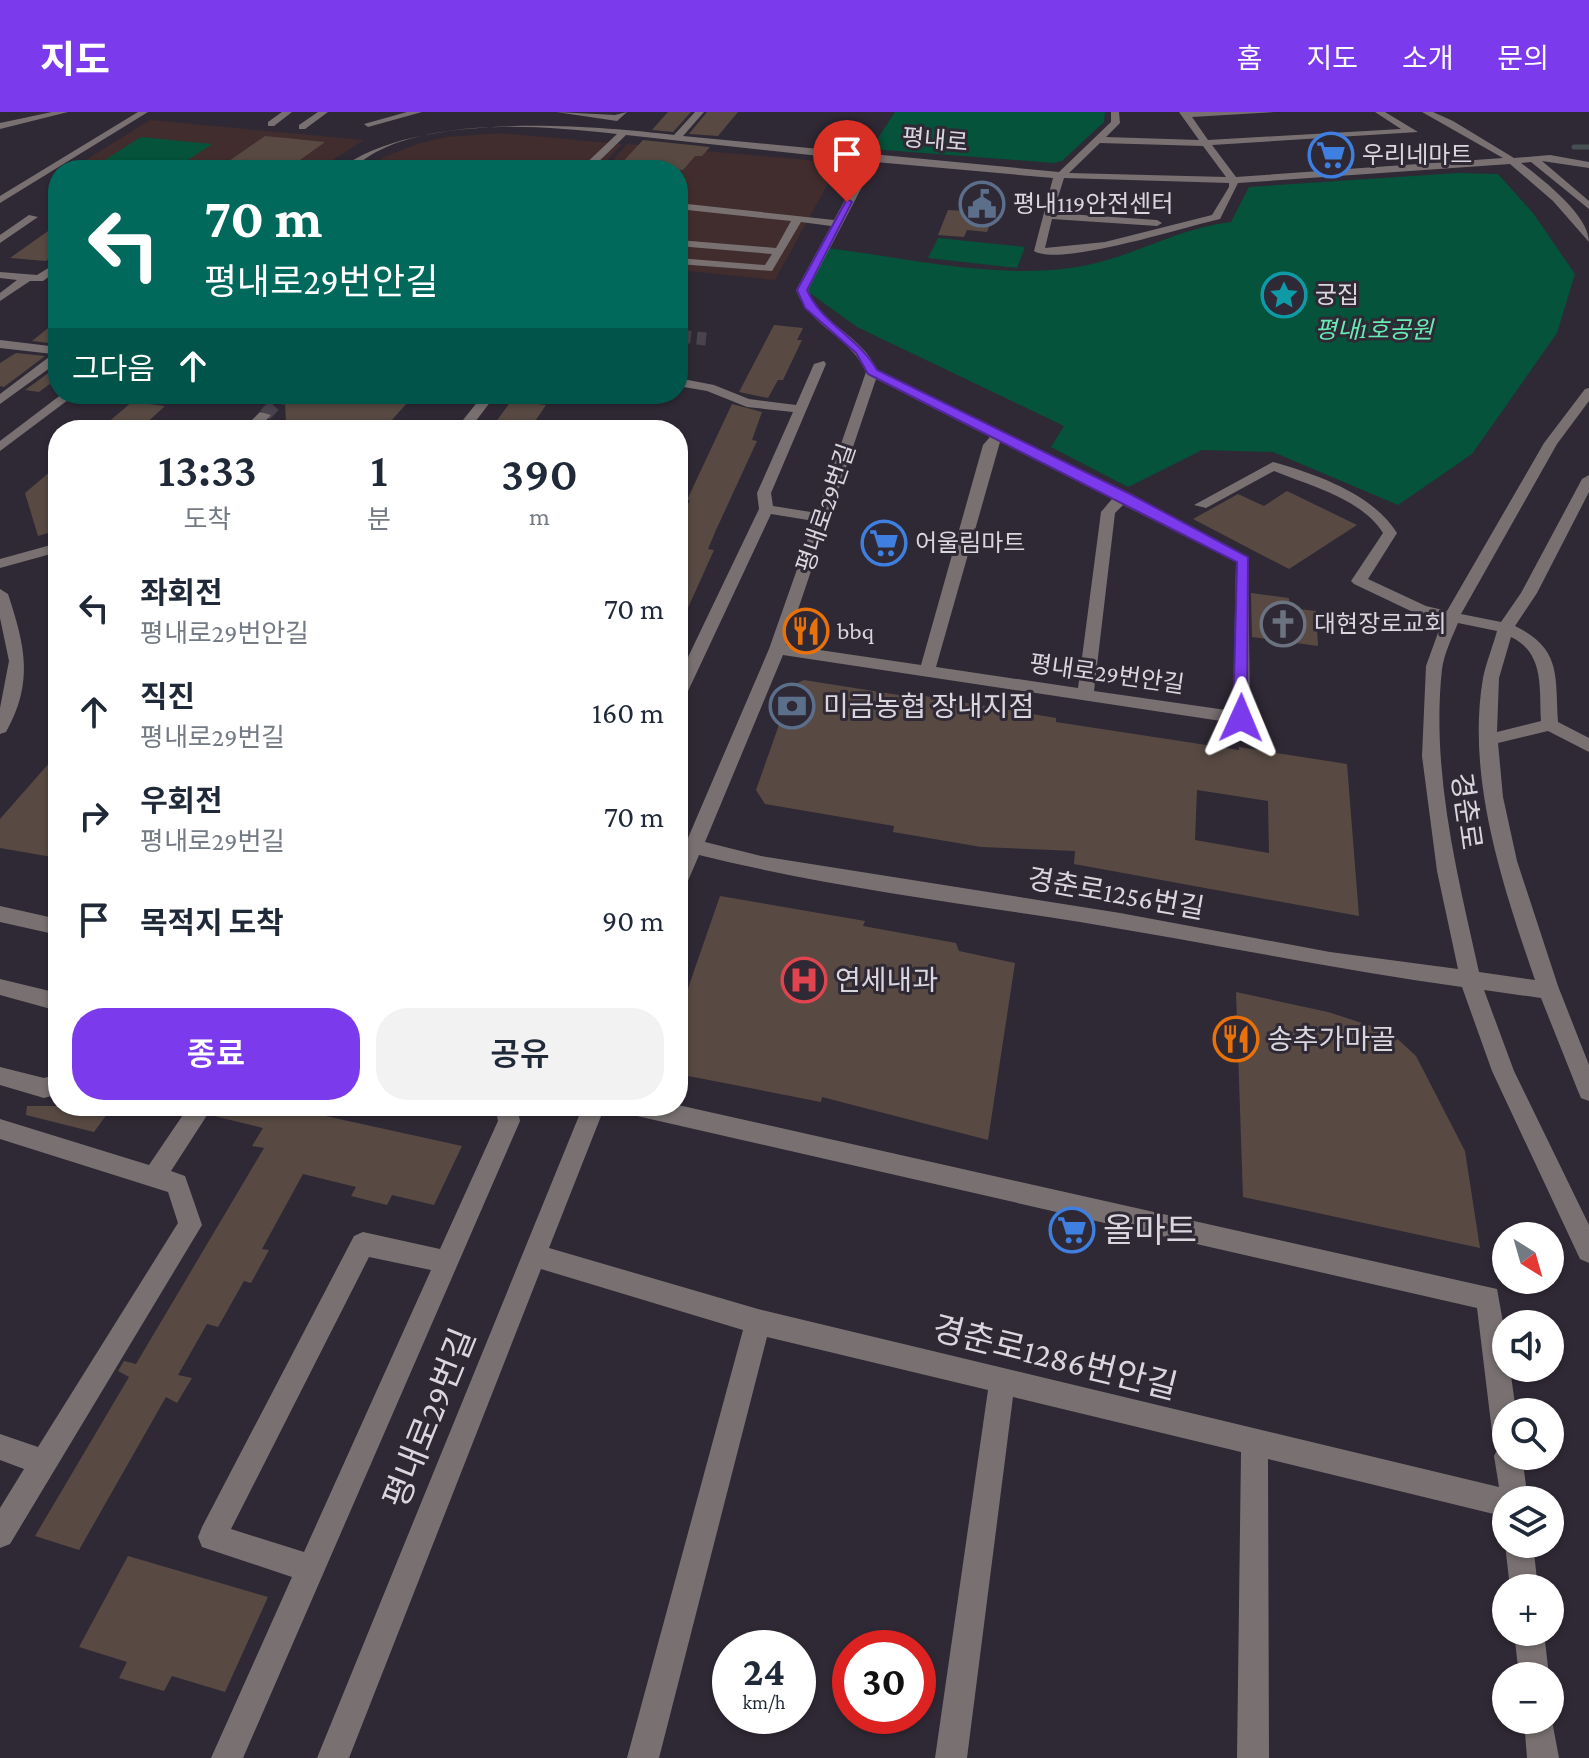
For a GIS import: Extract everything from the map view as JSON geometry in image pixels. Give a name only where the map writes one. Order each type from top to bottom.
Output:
[{"type":"street","points":[[0,126],[64,112]]},
{"type":"street","points":[[65,160],[144,112]]},
{"type":"street","points":[[271,124],[288,112]]},
{"type":"street","points":[[302,127],[324,112]]},
{"type":"street","points":[[368,124],[418,112]]},
{"type":"street","points":[[538,127],[554,112]]},
{"type":"street","points":[[560,112],[617,118],[623,112]]},
{"type":"street","points":[[676,139],[700,112]]},
{"type":"street","points":[[1115,112],[1116,123],[1056,180],[1039,251],[1069,253],[1173,224],[1216,217],[1234,187],[1233,180],[1185,114]]},
{"type":"street","points":[[1185,114],[1271,112]]},
{"type":"street","points":[[1099,140],[1206,143],[1417,134],[1379,112]]},
{"type":"street","points":[[1426,112],[1484,141],[1512,161],[1556,199],[1589,239]]},
{"type":"street","points":[[1450,112],[1534,159],[1589,206]]},
{"type":"street","name":"평내로","points":[[358,160],[375,148],[427,132],[488,125],[622,134],[1062,175],[1233,180],[1534,159],[1567,159],[1589,165]]},
{"type":"street","points":[[595,160],[622,134]]},
{"type":"street","points":[[872,159],[835,223],[802,290],[803,298],[861,352],[872,372]]},
{"type":"street","points":[[0,200],[48,171]]},
{"type":"street","points":[[688,207],[835,223]]},
{"type":"street","points":[[1047,216],[1173,224]]},
{"type":"street","points":[[0,240],[33,217]]},
{"type":"street","points":[[688,262],[768,269],[798,219]]},
{"type":"street","points":[[688,244],[778,251]]},
{"type":"street","points":[[0,275],[39,279],[48,272]]},
{"type":"street","points":[[0,298],[27,278]]},
{"type":"street","points":[[0,344],[48,351]]},
{"type":"street","points":[[0,400],[48,361]]},
{"type":"street","points":[[688,674],[766,509],[764,493],[797,409],[820,364]]},
{"type":"street","name":"평내로29번안길","points":[[777,649],[1241,718],[1243,560],[1123,496],[872,372]]},
{"type":"street","name":"평내로29번길","points":[[688,839],[777,649],[872,372]]},
{"type":"street","points":[[688,384],[710,388],[747,403],[797,409]]},
{"type":"street","name":"경춘로","points":[[1589,392],[1551,443],[1452,616],[1434,666],[1431,756],[1447,871],[1470,980],[1503,1071],[1589,1251]]},
{"type":"street","points":[[0,447],[57,404]]},
{"type":"street","points":[[470,420],[482,404]]},
{"type":"street","points":[[260,420],[265,415]]},
{"type":"street","points":[[927,672],[990,445],[999,435]]},
{"type":"street","points":[[1201,505],[1273,466],[1368,508],[1386,521],[1390,533],[1359,581],[1421,610],[1506,628],[1529,639],[1545,659],[1550,725]]},
{"type":"street","name":"경춘로","points":[[1589,479],[1528,596],[1506,628],[1489,700],[1487,740],[1494,808],[1546,990],[1589,1091]]},
{"type":"street","points":[[1085,695],[1108,512],[1123,496]]},
{"type":"street","points":[[766,509],[823,518]]},
{"type":"street","points":[[0,564],[48,550]]},
{"type":"street","points":[[0,594],[9,647],[19,676],[0,728]]},
{"type":"street","points":[[1487,740],[1550,725],[1589,746]]},
{"type":"street","name":"경춘로1256번길","points":[[688,846],[761,863],[1120,921],[1330,960],[1546,990]]},
{"type":"street","points":[[0,914],[48,925]]},
{"type":"street","points":[[0,987],[48,999]]},
{"type":"street","points":[[0,1076],[48,1087]]},
{"type":"street","points":[[154,1177],[195,1116]]},
{"type":"street","points":[[227,1758],[509,1121],[508,1116]]},
{"type":"street","name":"평내로29번길","points":[[333,1758],[590,1116]]},
{"type":"street","points":[[681,1116],[1488,1298],[1501,1398]]},
{"type":"street","points":[[0,1129],[177,1184],[190,1225],[0,1534]]},
{"type":"street","points":[[311,1569],[212,1537],[363,1244],[447,1262]]},
{"type":"street","name":"경춘로1286번안길","points":[[533,1255],[758,1322],[1492,1500]]},
{"type":"street","points":[[643,1758],[758,1322]]},
{"type":"street","points":[[951,1758],[1002,1381]]},
{"type":"street","points":[[1253,1758],[1255,1442]]},
{"type":"street","points":[[0,1447],[43,1462]]},
{"type":"street","points":[[1540,1734],[1543,1758]]},
{"type":"shaded area","points":[[150,120],[364,140],[333,160],[86,160]]},
{"type":"shaded area","points":[[500,133],[622,144],[607,160],[380,160],[420,143],[446,137]]},
{"type":"shaded area","points":[[627,144],[829,162],[837,167],[775,280],[688,271],[688,160],[613,160]]},
{"type":"green space","points":[[895,112],[1105,112],[1104,122],[1062,161],[1054,163],[871,149]]},
{"type":"green space","points":[[141,137],[212,144],[188,160],[105,160]]},
{"type":"green space","name":"평내1호공원","points":[[1458,173],[1498,174],[1533,213],[1575,274],[1557,333],[1472,454],[1398,505],[1273,452],[1202,450],[1128,487],[1051,447],[1064,426],[857,327],[807,291],[826,248],[996,270],[1064,269],[1096,263],[1194,230],[1231,222],[1249,187]]},
{"type":"green space","points":[[938,238],[1025,247],[1017,268],[928,258]]},
{"type":"building","points":[[668,112],[691,112],[673,132],[652,130]]},
{"type":"building","points":[[707,112],[738,112],[718,136],[689,134]]},
{"type":"building","points":[[265,136],[325,142],[300,160],[230,160]]},
{"type":"building","points":[[643,140],[710,147],[688,164],[688,160],[624,160]]},
{"type":"building","points":[[972,197],[999,199],[987,232],[967,230],[964,237],[938,235],[948,210],[967,211]]},
{"type":"building","points":[[48,231],[46,261],[10,258]]},
{"type":"building","points":[[774,325],[803,328],[797,340],[802,340],[783,380],[778,380],[768,398],[739,392]]},
{"type":"building","points":[[48,328],[48,343],[32,341]]},
{"type":"building","points":[[16,353],[45,356],[4,387],[0,386],[0,363]]},
{"type":"building","points":[[48,373],[48,385],[39,392],[25,390]]},
{"type":"building","points":[[130,404],[165,406],[150,420],[111,420]]},
{"type":"building","points":[[285,404],[406,404],[392,420],[286,420]]},
{"type":"building","points":[[509,404],[546,405],[536,420],[497,420]]},
{"type":"building","points":[[732,404],[762,412],[752,440],[757,441],[708,549],[714,550],[688,608],[688,498]]},
{"type":"building","points":[[48,473],[48,533],[38,536],[25,493]]},
{"type":"building","points":[[1287,491],[1357,525],[1289,569],[1193,519],[1238,494],[1264,506]]},
{"type":"building","name":"대현장로교회","points":[[1251,593],[1289,598],[1290,608],[1316,611],[1318,646],[1252,637]]},
{"type":"building","points":[[804,680],[924,699],[925,696],[1056,718],[1056,722],[1347,764],[1359,916],[1074,864],[1075,851],[981,847],[893,832],[894,826],[765,804],[756,790],[793,685]],"holes":[[[1197,790],[1268,801],[1269,853],[1195,840]]]},
{"type":"building","points":[[48,764],[48,856],[0,848],[0,819]]},
{"type":"building","points":[[720,896],[865,921],[863,926],[956,943],[959,951],[1015,963],[988,1140],[822,1097],[821,1102],[688,1076],[688,988]]},
{"type":"building","points":[[1236,992],[1328,1012],[1390,1032],[1416,1056],[1465,1151],[1480,1248],[1243,1197]]},
{"type":"building","points":[[27,1106],[48,1106],[48,1116],[106,1116],[94,1132],[26,1115]]},
{"type":"building","points":[[214,1116],[326,1116],[462,1146],[434,1205],[392,1195],[387,1205],[351,1196],[356,1187],[303,1174],[262,1249],[269,1250],[251,1283],[244,1281],[218,1327],[207,1324],[178,1375],[192,1378],[177,1403],[166,1397],[79,1550],[35,1536],[129,1377],[118,1371],[124,1361],[136,1364],[264,1148],[252,1146],[263,1128]]},
{"type":"building","points":[[128,1556],[268,1597],[225,1692],[172,1676],[164,1691],[119,1678],[127,1662],[79,1647]]},
{"type":"waterway","points":[[1574,147],[1589,147]]},
{"type":"tunnel","points":[[688,337],[706,339]]},
{"type":"tunnel","points":[[265,415],[275,404]]},
{"type":"place","name":"우리네마트","points":[[1331,155]]},
{"type":"place","name":"평내119안전센터","points":[[982,204]]},
{"type":"place","name":"궁집","points":[[1284,295]]},
{"type":"place","name":"어울림마트","points":[[884,543]]},
{"type":"place","name":"대현장로교회","points":[[1283,624]]},
{"type":"place","name":"bbq","points":[[806,631]]},
{"type":"place","name":"미금농협 장내지점","points":[[792,706]]},
{"type":"place","name":"연세내과","points":[[804,980]]},
{"type":"place","name":"송추가마골","points":[[1236,1039]]},
{"type":"place","name":"올마트","points":[[1072,1230]]},
{"type":"route","points":[[847,202],[806,280],[803,298],[861,352],[870,363],[872,372],[896,381],[1123,496],[1243,560],[1241,718]]}]
